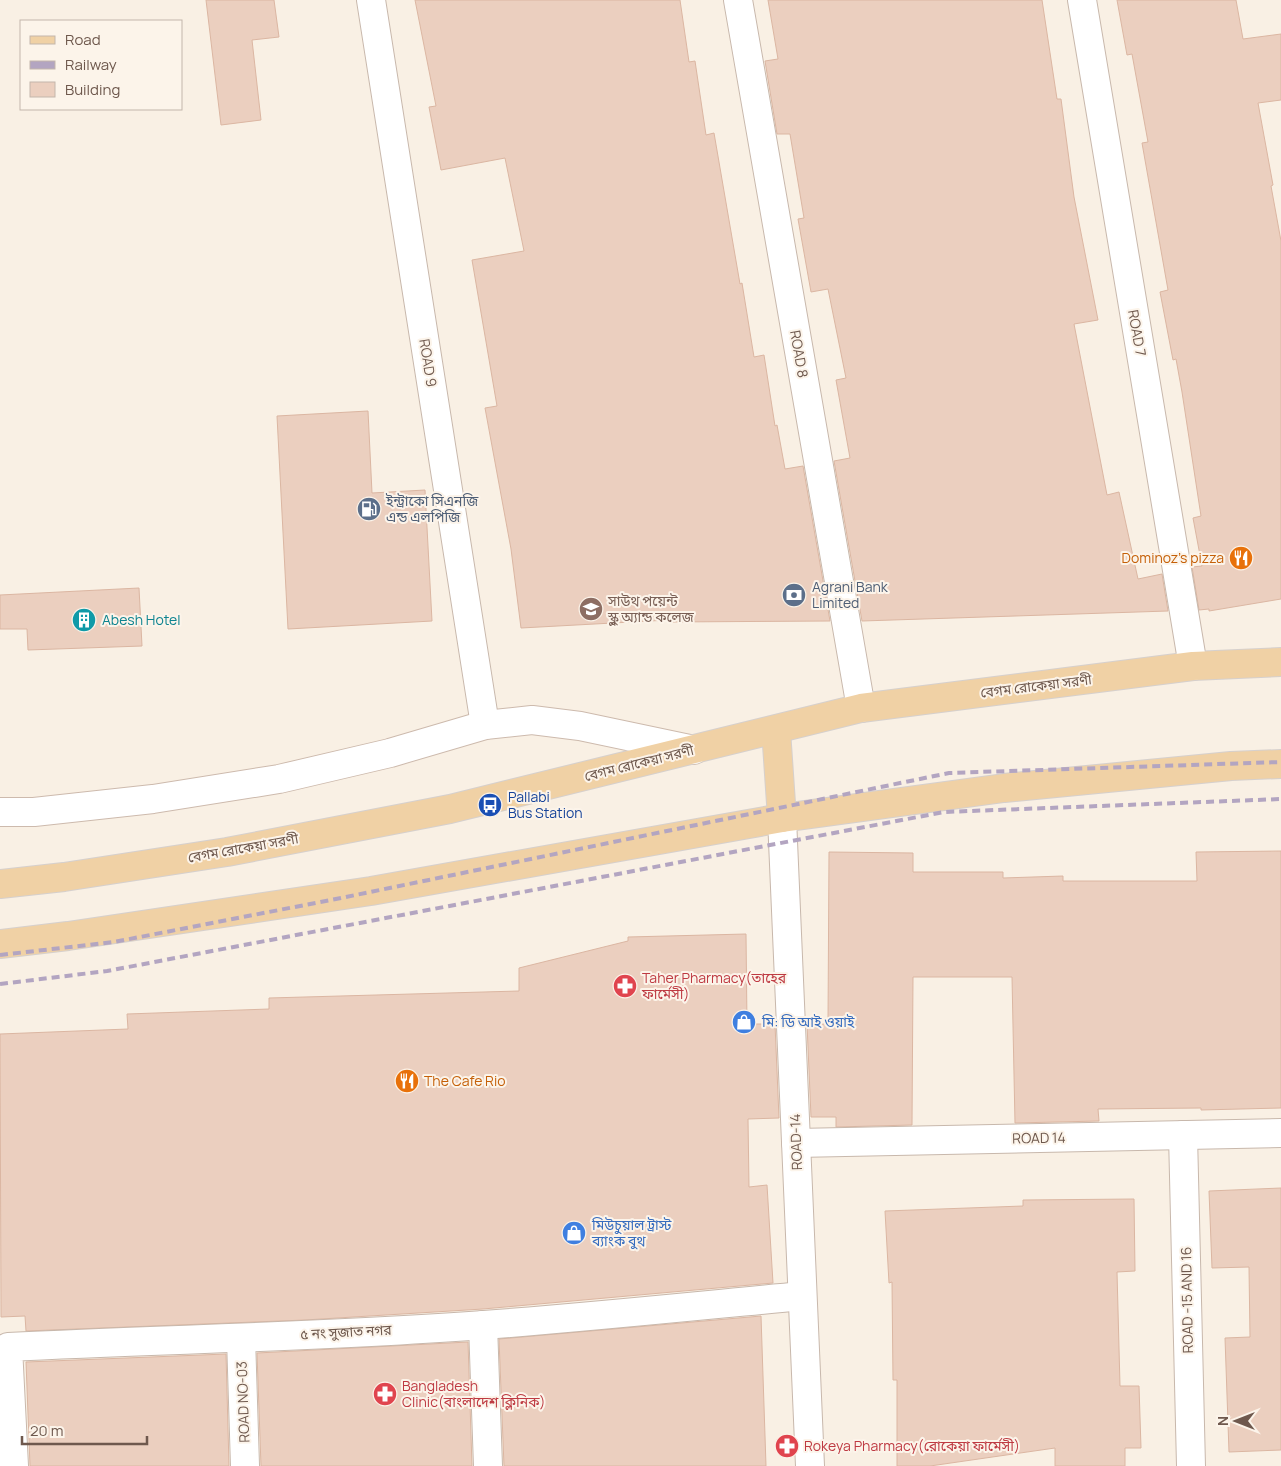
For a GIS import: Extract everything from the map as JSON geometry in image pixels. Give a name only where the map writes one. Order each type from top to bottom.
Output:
[{"type":"main road","name":"বেগম রোকেয়া সরণী","points":[[0,884],[64,877],[237,850],[450,809],[861,708],[1194,666],[1281,662]]},
{"type":"main road","points":[[776,730],[782,818]]},
{"type":"main road","points":[[0,944],[371,891],[782,818],[1004,788],[1231,766],[1281,764]]},
{"type":"street","name":"ROAD 9","points":[[372,0],[485,725]]},
{"type":"street","name":"ROAD 8","points":[[738,0],[861,708]]},
{"type":"street","name":"ROAD 7","points":[[1082,0],[1194,666]]},
{"type":"street","points":[[0,812],[34,812],[153,799],[279,779],[390,753],[485,725],[532,720],[580,726],[694,750]]},
{"type":"street","name":"ROAD-14","points":[[782,818],[810,1466]]},
{"type":"street","name":"ROAD 14","points":[[796,1143],[1281,1132]]},
{"type":"street","name":"ROAD -15 AND 16","points":[[1183,1134],[1191,1466]]},
{"type":"street","name":"৫ নং সুজাত নগর","points":[[14,1466],[8,1347],[241,1338],[483,1325],[802,1296]]},
{"type":"street","points":[[483,1325],[488,1466]]},
{"type":"street","name":"ROAD NO-03","points":[[241,1338],[244,1466]]},
{"type":"building","points":[[206,0],[274,0],[279,37],[252,40],[261,120],[221,125]]},
{"type":"building","points":[[415,0],[680,0],[689,62],[695,61],[706,135],[714,133],[754,357],[764,355],[775,426],[777,425],[785,469],[803,466],[830,621],[668,622],[668,620],[521,628],[511,549],[485,408],[497,406],[472,260],[524,251],[505,158],[441,170],[429,107],[436,106]]},
{"type":"building","points":[[768,0],[1042,0],[1057,99],[1061,99],[1074,197],[1098,320],[1074,324],[1107,495],[1119,492],[1138,579],[1162,574],[1168,611],[862,621],[834,461],[850,458],[836,380],[846,378],[828,289],[811,292],[798,219],[804,218],[790,134],[777,134],[765,61],[778,59]]},
{"type":"building","points":[[1117,0],[1236,0],[1243,39],[1281,34],[1281,100],[1258,103],[1281,241],[1281,599],[1209,611],[1209,609],[1199,610],[1192,567],[1202,566],[1193,518],[1201,516],[1176,359],[1173,360],[1160,292],[1168,290],[1142,143],[1148,142],[1132,54],[1127,55]]},
{"type":"building","points":[[368,411],[372,493],[425,490],[432,621],[288,629],[277,416]]},
{"type":"building","name":"Abesh Hotel","points":[[139,588],[142,646],[28,650],[27,629],[0,629],[0,595]]},
{"type":"building","points":[[1281,851],[1281,1108],[1201,1110],[1201,1108],[1098,1109],[1099,1121],[1015,1123],[1012,977],[913,977],[912,1125],[836,1127],[836,1117],[811,1117],[807,1024],[828,1024],[829,852],[913,853],[913,872],[1003,872],[1003,878],[1063,876],[1063,881],[1197,881],[1196,852]]},
{"type":"building","points":[[746,934],[747,1024],[775,1024],[779,1118],[748,1119],[749,1187],[767,1185],[773,1283],[483,1309],[305,1320],[26,1331],[25,1316],[1,1317],[0,1034],[128,1029],[127,1014],[269,1009],[269,998],[519,991],[519,968],[628,941],[628,937]]},
{"type":"building","points":[[1281,1188],[1281,1450],[1229,1452],[1225,1338],[1250,1337],[1249,1267],[1212,1268],[1209,1191]]},
{"type":"building","points":[[1134,1199],[1135,1271],[1117,1272],[1120,1386],[1139,1386],[1141,1448],[1125,1448],[1125,1466],[1055,1466],[1055,1448],[930,1466],[897,1466],[897,1380],[893,1380],[892,1282],[889,1283],[885,1211],[1023,1206],[1023,1200]]},
{"type":"building","points":[[761,1316],[766,1466],[504,1466],[499,1339]]},
{"type":"building","points":[[468,1342],[472,1466],[261,1466],[257,1353]]},
{"type":"building","points":[[226,1354],[229,1466],[30,1466],[26,1362]]},
{"type":"railway","points":[[0,955],[114,942],[341,898],[949,773],[1281,762]]},
{"type":"railway","points":[[0,984],[107,971],[944,812],[1281,799]]},
{"type":"place","name":"ইন্ট্রাকো সিএনজি এন্ড এলপিজি","points":[[369,509]]},
{"type":"place","name":"Dominoz's pizza","points":[[1241,558]]},
{"type":"place","name":"Agrani Bank Limited","points":[[794,595]]},
{"type":"place","name":"সাউথ পয়েন্ট স্কুল অ্যান্ড কলেজ","points":[[591,609]]},
{"type":"place","name":"Abesh Hotel","points":[[84,620]]},
{"type":"place","name":"Pallabi Bus Station","points":[[490,805]]},
{"type":"place","name":"Taher Pharmacy(তাহের ফার্মেসী)","points":[[625,986]]},
{"type":"place","name":"মি: ডি আই ওয়াই","points":[[744,1022]]},
{"type":"place","name":"The Cafe Rio","points":[[407,1081]]},
{"type":"place","name":"মিউচুয়াল ট্রাস্ট ব্যাংক বুথ","points":[[574,1233]]},
{"type":"place","name":"Bangladesh Clinic(বাংলাদেশ ক্লিনিক)","points":[[385,1394]]},
{"type":"place","name":"Rokeya Pharmacy(রোকেয়া ফার্মেসী)","points":[[787,1446]]}]
